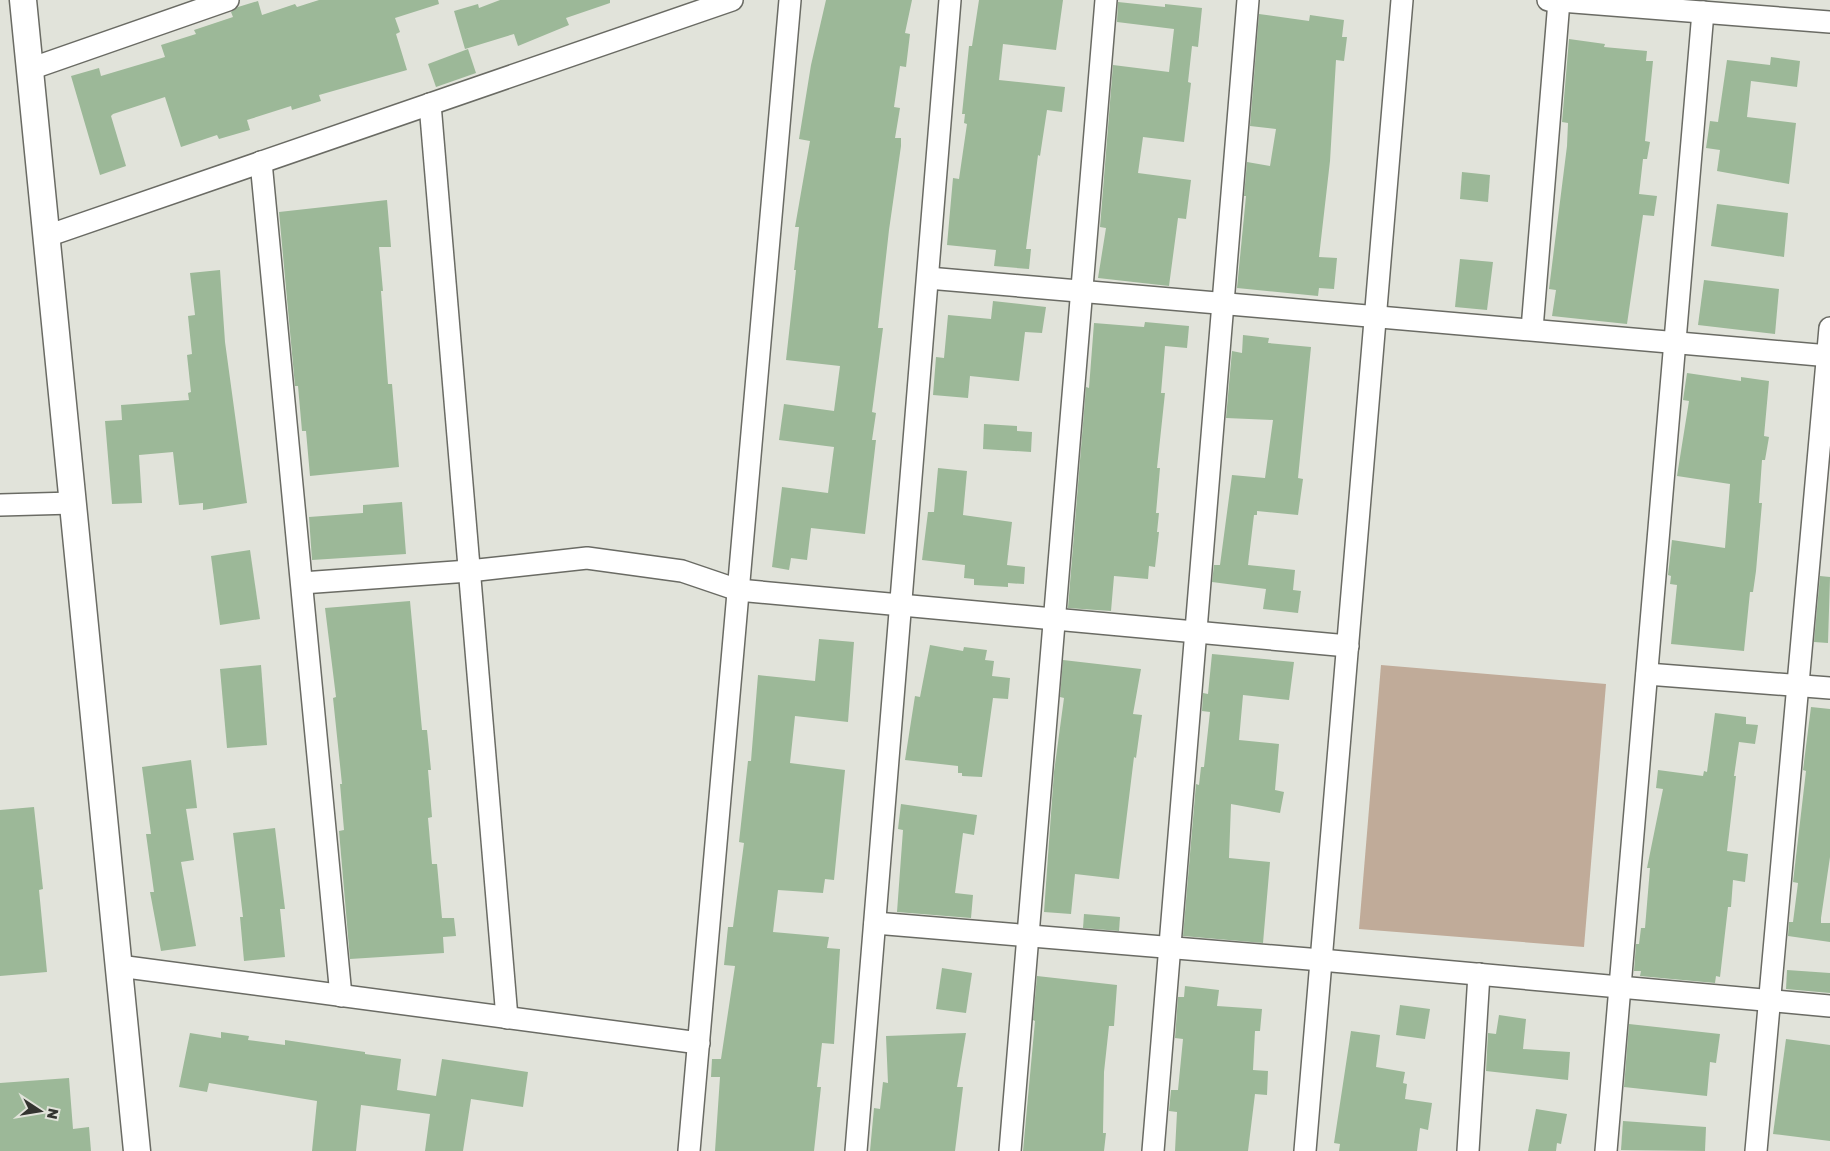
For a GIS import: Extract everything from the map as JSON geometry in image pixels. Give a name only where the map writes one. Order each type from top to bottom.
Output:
[{"type":"street","points":[[23,0],[137,1151]]},
{"type":"street","points":[[30,69],[228,0]]},
{"type":"street","points":[[47,236],[732,0]]},
{"type":"street","points":[[689,1151],[790,0]]},
{"type":"street","points":[[856,1151],[950,0]]},
{"type":"street","points":[[1010,1151],[1106,0]]},
{"type":"street","points":[[1153,1151],[1248,0]]},
{"type":"street","points":[[1305,1151],[1402,0]]},
{"type":"street","points":[[1532,329],[1553,0],[1830,22]]},
{"type":"street","points":[[1606,1151],[1703,12]]},
{"type":"street","points":[[430,104],[507,1018]]},
{"type":"street","points":[[261,162],[341,996]]},
{"type":"street","points":[[928,278],[1829,355]]},
{"type":"street","points":[[1756,1151],[1830,328]]},
{"type":"street","points":[[0,505],[73,503]]},
{"type":"street","points":[[302,584],[469,571],[587,558],[682,571],[738,590],[1348,646]]},
{"type":"street","points":[[1647,674],[1830,688]]},
{"type":"street","points":[[875,923],[1321,960],[1830,1006]]},
{"type":"street","points":[[119,966],[698,1043]]},
{"type":"street","points":[[1468,1151],[1479,974]]},
{"type":"shaded area","points":[[1381,665],[1606,684],[1584,947],[1359,929]]},
{"type":"building","points":[[319,0],[438,0],[439,4],[395,18],[400,32],[396,34],[407,70],[319,95],[321,101],[292,110],[291,106],[247,120],[250,130],[219,139],[217,135],[181,147],[165,97],[113,114],[111,116],[126,166],[100,175],[71,76],[99,68],[101,76],[165,57],[161,45],[196,34],[194,30],[233,17],[231,12],[238,7],[258,1],[262,15],[295,4],[297,7]]},
{"type":"building","points":[[500,0],[610,0],[610,3],[566,18],[569,25],[518,46],[514,34],[465,49],[454,11],[478,4],[479,8]]},
{"type":"building","points":[[826,0],[912,0],[905,33],[910,34],[906,67],[900,66],[894,107],[900,108],[895,138],[901,138],[901,146],[878,328],[883,328],[872,412],[876,413],[872,440],[876,440],[865,534],[811,528],[807,560],[791,558],[789,570],[772,567],[782,487],[828,493],[834,447],[779,440],[784,404],[834,411],[840,366],[786,360],[799,227],[795,227],[810,141],[799,139],[811,65]]},
{"type":"building","points":[[979,0],[1063,0],[1056,50],[1003,44],[999,80],[1065,87],[1062,112],[1047,110],[1040,156],[1038,155],[1026,249],[1031,249],[1029,269],[994,266],[996,250],[947,245],[953,178],[959,179],[967,124],[964,123],[965,114],[962,114],[969,46],[972,46]]},
{"type":"building","points":[[1118,2],[1165,7],[1165,4],[1202,8],[1198,47],[1192,46],[1188,82],[1191,83],[1184,142],[1143,137],[1138,173],[1191,180],[1186,219],[1178,218],[1169,286],[1098,278],[1106,228],[1100,227],[1113,65],[1169,72],[1174,29],[1117,22]]},
{"type":"building","points":[[1259,14],[1309,21],[1310,15],[1344,20],[1342,37],[1347,37],[1344,61],[1336,60],[1330,161],[1319,257],[1337,258],[1334,289],[1319,288],[1318,296],[1237,288],[1246,196],[1244,196],[1247,162],[1270,166],[1276,129],[1250,126]]},
{"type":"building","points":[[1569,39],[1605,44],[1604,47],[1647,51],[1646,61],[1653,61],[1645,141],[1650,142],[1647,159],[1643,159],[1639,194],[1657,196],[1654,216],[1643,215],[1627,324],[1552,316],[1556,290],[1549,289],[1567,146],[1568,123],[1562,122]]},
{"type":"building","points":[[468,49],[476,73],[436,87],[428,64]]},
{"type":"building","points":[[1771,57],[1800,61],[1797,87],[1751,81],[1747,117],[1796,123],[1789,184],[1717,171],[1720,150],[1706,148],[1710,121],[1718,122],[1727,60],[1770,65]]},
{"type":"building","points":[[1462,172],[1490,175],[1488,202],[1460,199]]},
{"type":"building","points":[[387,200],[391,247],[379,247],[388,384],[392,384],[399,467],[310,476],[306,431],[302,431],[298,386],[295,386],[279,212]]},
{"type":"building","points":[[1717,204],[1788,213],[1784,257],[1711,246]]},
{"type":"building","points":[[1460,259],[1493,262],[1487,310],[1455,307]]},
{"type":"building","points":[[220,270],[225,342],[247,503],[203,510],[203,503],[179,505],[173,452],[139,455],[142,503],[112,504],[105,421],[122,420],[121,405],[189,400],[188,393],[191,392],[187,355],[192,354],[188,316],[195,315],[190,273]]},
{"type":"building","points":[[1704,280],[1779,289],[1775,334],[1698,325]]},
{"type":"building","points":[[993,301],[1046,307],[1042,333],[1025,332],[1019,381],[970,376],[968,398],[933,395],[936,357],[944,358],[948,315],[991,319]]},
{"type":"building","points":[[1145,322],[1189,326],[1187,348],[1165,346],[1161,393],[1165,393],[1157,468],[1160,468],[1156,513],[1159,513],[1157,532],[1159,532],[1155,567],[1149,566],[1148,579],[1114,576],[1111,611],[1068,608],[1086,387],[1089,388],[1094,323],[1144,327]]},
{"type":"building","points":[[1243,335],[1269,338],[1268,343],[1311,347],[1298,478],[1303,479],[1298,515],[1257,511],[1257,515],[1254,515],[1248,565],[1295,570],[1293,590],[1301,591],[1298,613],[1263,609],[1266,589],[1212,582],[1214,565],[1220,565],[1232,475],[1265,478],[1273,420],[1226,418],[1232,351],[1242,353]]},
{"type":"building","points":[[1687,373],[1741,381],[1741,377],[1769,381],[1764,436],[1769,437],[1765,460],[1762,460],[1759,503],[1762,503],[1756,571],[1753,592],[1750,592],[1744,651],[1671,644],[1677,585],[1670,584],[1671,576],[1668,575],[1672,540],[1725,548],[1730,484],[1677,476],[1689,401],[1683,400]]},
{"type":"building","points":[[984,424],[1017,426],[1017,431],[1032,432],[1031,452],[983,449]]},
{"type":"building","points":[[938,468],[967,471],[963,515],[1012,522],[1007,565],[1025,567],[1024,584],[1008,583],[1008,587],[974,585],[974,579],[964,578],[965,565],[922,560],[928,512],[934,512]]},
{"type":"building","points":[[402,502],[406,554],[312,560],[309,517],[363,513],[363,505]]},
{"type":"building","points":[[250,550],[260,619],[220,625],[211,556]]},
{"type":"building","points":[[1820,576],[1830,577],[1828,643],[1814,642]]},
{"type":"building","points":[[410,601],[422,730],[427,730],[431,770],[428,770],[432,817],[428,818],[432,864],[437,864],[442,918],[454,918],[456,936],[443,937],[444,953],[350,959],[339,831],[344,830],[340,784],[342,784],[333,698],[336,697],[325,608]]},
{"type":"building","points":[[819,639],[854,642],[848,722],[795,716],[790,763],[845,770],[834,880],[825,879],[823,893],[778,890],[773,932],[829,937],[827,948],[840,949],[834,1044],[822,1043],[817,1087],[821,1087],[814,1151],[715,1151],[720,1077],[711,1077],[712,1059],[721,1059],[735,966],[724,965],[728,927],[733,927],[744,843],[739,842],[748,761],[751,761],[758,675],[815,681]]},
{"type":"building","points":[[930,645],[963,651],[964,647],[987,650],[985,660],[994,661],[992,676],[1010,678],[1008,699],[993,698],[982,777],[962,776],[962,773],[958,773],[958,766],[905,760],[915,696],[920,697]]},
{"type":"building","points":[[1212,654],[1294,662],[1289,700],[1243,695],[1239,740],[1279,744],[1275,790],[1284,792],[1280,813],[1231,804],[1229,858],[1270,862],[1263,943],[1183,936],[1196,784],[1199,785],[1201,767],[1204,767],[1210,712],[1202,711],[1203,693],[1208,694]]},
{"type":"building","points":[[1063,660],[1141,669],[1133,714],[1142,715],[1136,758],[1134,757],[1119,879],[1075,874],[1071,914],[1044,912],[1054,772],[1064,698],[1060,697]]},
{"type":"building","points":[[261,665],[267,745],[227,748],[220,669]]},
{"type":"building","points":[[1811,707],[1830,709],[1830,857],[1821,923],[1830,923],[1830,942],[1788,936],[1789,922],[1793,922],[1798,883],[1793,882],[1806,771],[1803,770]]},
{"type":"building","points":[[1715,713],[1746,717],[1746,724],[1758,725],[1755,744],[1739,742],[1727,851],[1748,854],[1745,882],[1733,880],[1731,907],[1728,907],[1720,977],[1716,976],[1715,983],[1640,976],[1641,971],[1634,971],[1636,944],[1639,944],[1641,928],[1645,928],[1650,868],[1647,868],[1663,789],[1656,788],[1658,770],[1703,776],[1704,771],[1707,772]]},
{"type":"building","points":[[191,760],[197,808],[186,809],[194,860],[181,862],[196,946],[161,951],[150,892],[154,892],[146,834],[151,834],[142,767]]},
{"type":"building","points":[[901,804],[977,815],[974,835],[963,833],[955,893],[973,895],[971,918],[897,912],[903,830],[898,829]]},
{"type":"building","points":[[34,807],[43,889],[39,890],[47,972],[0,976],[0,810]]},
{"type":"building","points":[[275,828],[285,909],[280,909],[285,957],[244,961],[240,917],[243,917],[233,833]]},
{"type":"building","points":[[1084,914],[1120,917],[1119,931],[1083,928]]},
{"type":"building","points":[[942,968],[972,973],[966,1013],[936,1009]]},
{"type":"building","points":[[1787,970],[1830,973],[1830,993],[1786,989]]},
{"type":"building","points":[[1037,976],[1117,985],[1114,1026],[1109,1026],[1104,1072],[1103,1133],[1106,1133],[1104,1151],[1023,1151],[1035,1021],[1033,1020]]},
{"type":"building","points":[[1185,986],[1219,990],[1217,1006],[1262,1009],[1260,1031],[1255,1031],[1253,1070],[1268,1071],[1267,1095],[1255,1094],[1248,1151],[1175,1151],[1177,1112],[1169,1111],[1171,1090],[1178,1090],[1183,1039],[1175,1038],[1178,997],[1184,997]]},
{"type":"building","points":[[1400,1005],[1430,1009],[1425,1039],[1396,1035]]},
{"type":"building","points":[[1499,1015],[1526,1019],[1523,1049],[1570,1052],[1568,1080],[1486,1071],[1488,1033],[1496,1034]]},
{"type":"building","points":[[1629,1024],[1720,1034],[1716,1063],[1710,1062],[1707,1096],[1624,1087]]},
{"type":"building","points":[[1351,1031],[1380,1035],[1376,1067],[1405,1072],[1403,1083],[1407,1084],[1405,1099],[1432,1103],[1428,1130],[1420,1128],[1417,1151],[1339,1151],[1340,1144],[1334,1143]]},
{"type":"building","points":[[221,1032],[249,1036],[248,1040],[285,1045],[285,1040],[401,1059],[397,1090],[436,1096],[442,1059],[528,1072],[523,1107],[471,1099],[463,1151],[425,1151],[430,1114],[361,1105],[356,1151],[312,1151],[317,1101],[209,1083],[207,1092],[179,1087],[190,1033],[221,1038]]},
{"type":"building","points":[[966,1033],[957,1087],[963,1087],[955,1151],[870,1151],[874,1108],[880,1109],[883,1082],[888,1083],[886,1036]]},
{"type":"building","points":[[1786,1039],[1830,1045],[1830,1141],[1773,1134]]},
{"type":"building","points":[[69,1078],[73,1129],[89,1127],[91,1151],[0,1151],[0,1083]]},
{"type":"building","points":[[1536,1109],[1567,1114],[1561,1144],[1557,1143],[1556,1151],[1528,1151]]},
{"type":"building","points":[[1623,1121],[1706,1127],[1705,1151],[1621,1150]]}]
